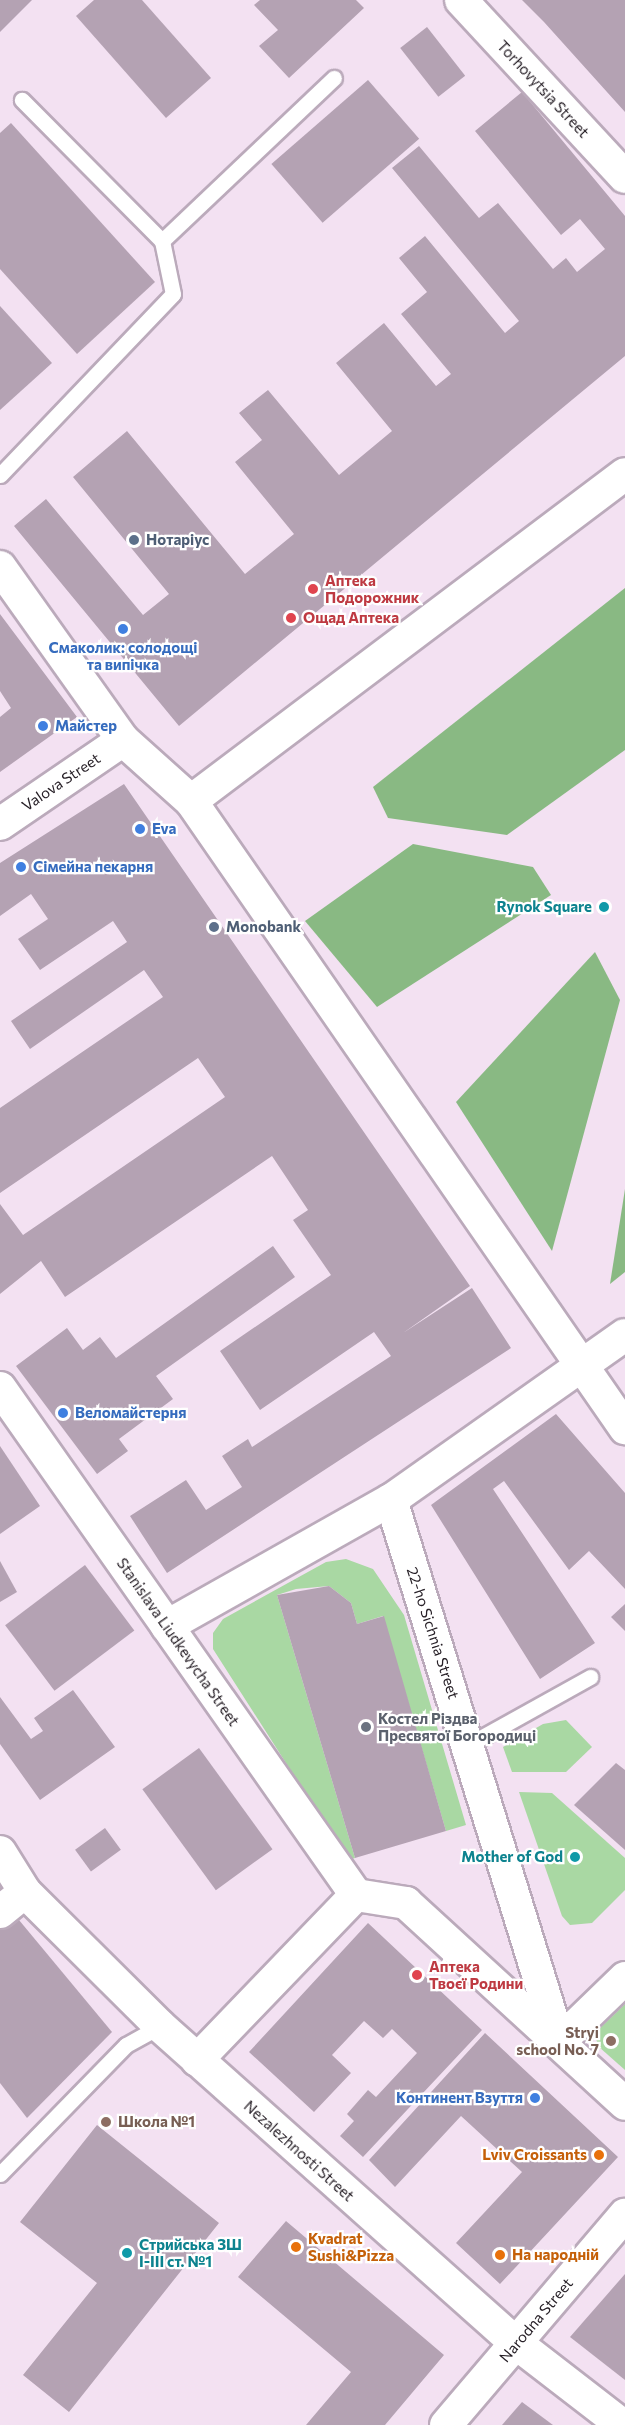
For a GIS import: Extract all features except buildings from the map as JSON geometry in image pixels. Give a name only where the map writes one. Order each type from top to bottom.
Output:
[{"type":"street","name":"Torhovytsia Street","points":[[460,0],[625,177]]},
{"type":"street","points":[[191,801],[625,474]]},
{"type":"street","points":[[0,567],[123,740],[191,801],[581,1370],[625,1428]]},
{"type":"street","name":"Valova Street","points":[[0,824],[123,740]]},
{"type":"street","points":[[167,1626],[391,1500],[581,1370],[625,1335]]},
{"type":"street","name":"Stanislava Liudkevycha Street","points":[[5,1405],[167,1626],[356,1895]]},
{"type":"street","name":"22-ho Sichnia Street","points":[[391,1500],[559,2042]]},
{"type":"street","name":"Nezalezhnosti Street","points":[[0,1852],[25,1892],[160,2026],[516,2343],[622,2425]]},
{"type":"street","points":[[0,1912],[25,1892]]},
{"type":"street","points":[[197,2060],[356,1895],[406,1903],[625,2104]]},
{"type":"street","points":[[559,2042],[625,1978]]},
{"type":"street","name":"Narodna Street","points":[[446,2425],[625,2215]]},
{"type":"lane","points":[[162,241],[334,78]]},
{"type":"lane","points":[[0,475],[173,294],[162,241],[22,100]]},
{"type":"lane","points":[[468,1745],[590,1677]]},
{"type":"lane","points":[[0,2174],[126,2045],[160,2026]]},
{"type":"green space","points":[[625,588],[625,750],[507,835],[388,818],[373,787]]},
{"type":"green space","points":[[413,844],[533,867],[551,895],[377,1007],[305,921]]},
{"type":"green space","points":[[595,952],[620,1000],[552,1251],[456,1102]]},
{"type":"green space","points":[[625,1189],[625,1272],[610,1284]]},
{"type":"green space","points":[[346,1559],[373,1569],[404,1615],[466,1825],[446,1831],[383,1616],[357,1624],[351,1603],[329,1586],[296,1589],[277,1595],[355,1858],[348,1860],[213,1649],[213,1633],[223,1619],[326,1562]]},
{"type":"green space","points":[[566,1720],[592,1747],[566,1772],[512,1772],[503,1747],[543,1724]]},
{"type":"green space","points":[[519,1792],[552,1793],[625,1858],[625,1890],[592,1923],[570,1925],[562,1916]]},
{"type":"green space","name":"Stryi school No. 7","points":[[625,2004],[625,2070],[599,2047],[594,2034]]},
{"type":"place","name":"Нотаріус","points":[[134,540]]},
{"type":"place","name":"Аптека Подорожник","points":[[313,589]]},
{"type":"place","name":"Ощад Аптека","points":[[291,618]]},
{"type":"place","name":"Смаколик: солодощі та випічка","points":[[123,629]]},
{"type":"place","name":"Майстер","points":[[43,726]]},
{"type":"place","name":"Eva","points":[[140,829]]},
{"type":"place","name":"Сімейна пекарня","points":[[21,867]]},
{"type":"place","name":"Rynok Square","points":[[604,907]]},
{"type":"place","name":"Monobank","points":[[214,927]]},
{"type":"place","name":"Веломайстерня","points":[[63,1413]]},
{"type":"place","name":"Костел Різдва Пресвятої Богородиці","points":[[366,1727]]},
{"type":"place","name":"Mother of God","points":[[575,1857]]},
{"type":"place","name":"Аптека Твоєї Родини","points":[[417,1975]]},
{"type":"place","name":"Stryi school No. 7","points":[[611,2041]]},
{"type":"place","name":"Континент Взуття","points":[[535,2098]]},
{"type":"place","name":"Школа №1","points":[[106,2122]]},
{"type":"place","name":"Lviv Croissants","points":[[599,2155]]},
{"type":"place","name":"Kvadrat Sushi&Pizza","points":[[296,2247]]},
{"type":"place","name":"Стрийська ЗШ І-ІІІ ст. №1","points":[[127,2253]]},
{"type":"place","name":"На народній","points":[[500,2255]]}]
